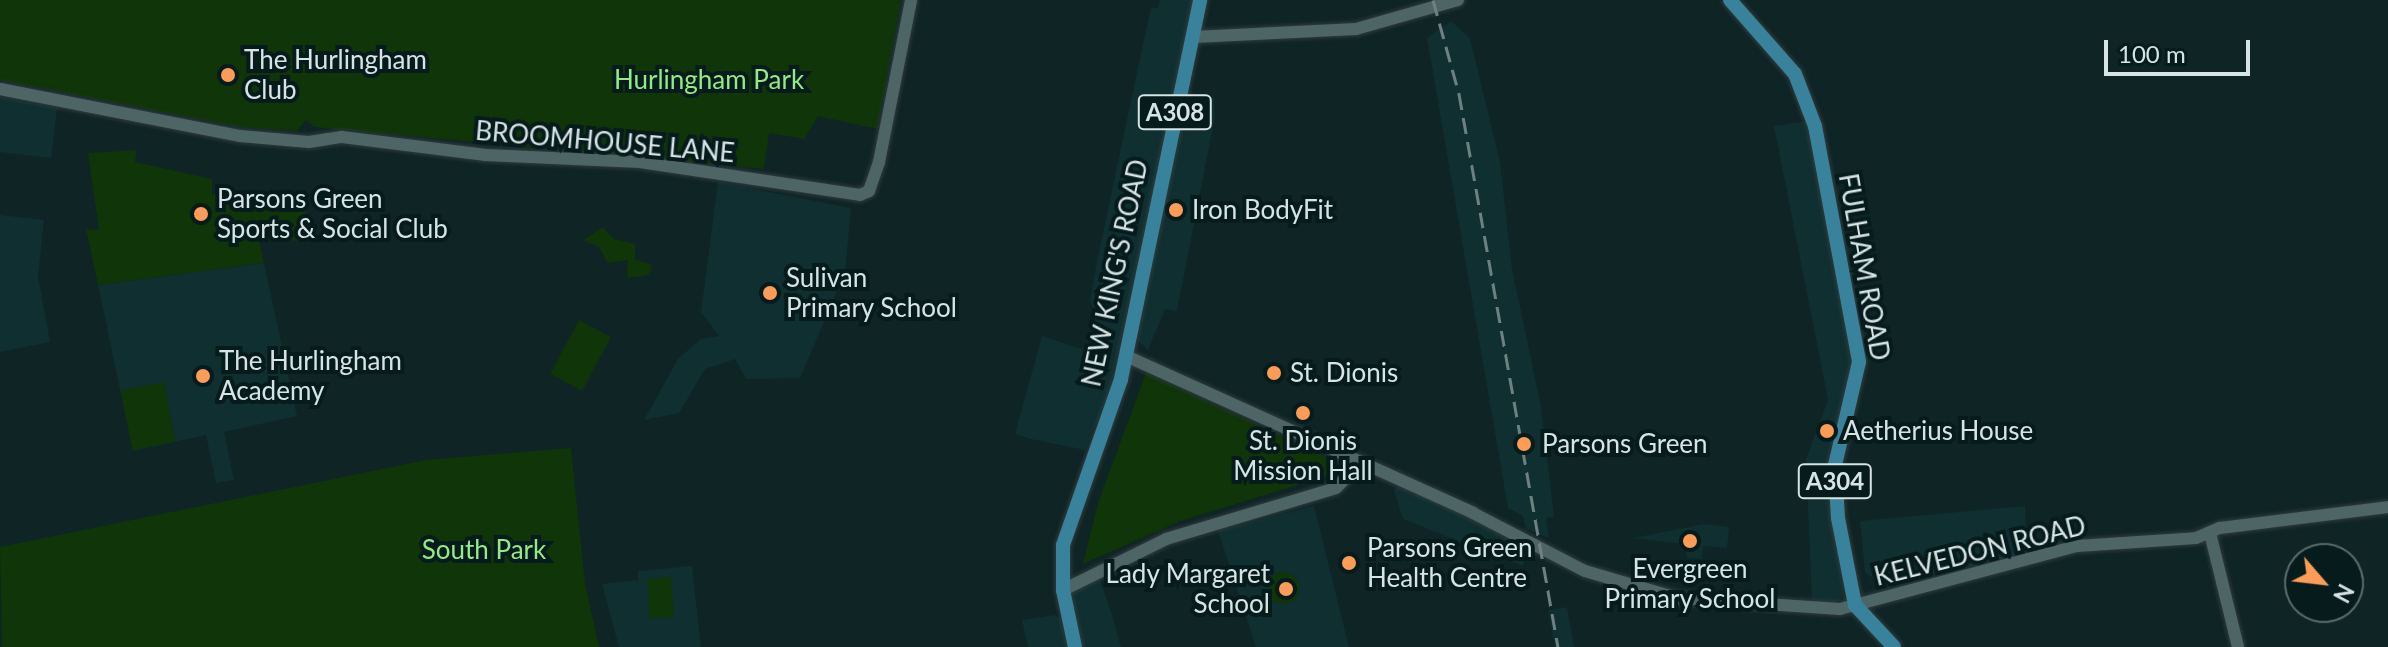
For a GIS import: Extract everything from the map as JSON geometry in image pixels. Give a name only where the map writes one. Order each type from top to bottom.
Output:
[{"type":"main road","name":"NEW KING'S ROAD","points":[[1075,647],[1063,590],[1067,527],[1126,356],[1166,144],[1194,37],[1200,0]]},
{"type":"main road","name":"FULHAM ROAD","points":[[1730,0],[1795,74],[1815,126],[1859,362],[1835,465],[1838,518],[1855,605]]},
{"type":"main road","points":[[1855,605],[1894,647]]},
{"type":"street","name":"BROOMHOUSE LANE","points":[[0,89],[240,136],[640,162],[860,195],[869,191],[879,162],[911,0]]},
{"type":"street","points":[[1194,37],[1356,29],[1458,0]]},
{"type":"street","points":[[1063,590],[1166,539],[1336,488],[1350,481],[1359,464],[1126,356]]},
{"type":"street","name":"KELVEDON ROAD","points":[[1359,464],[1610,581],[1677,598],[1781,609],[1855,605],[2067,548],[2210,533],[2388,507]]},
{"type":"street","points":[[2210,533],[2238,647]]},
{"type":"shaded area","points":[[1160,0],[1195,0],[1109,392],[1085,450],[1015,434],[1042,336],[1084,350],[1095,318],[1090,300],[1098,256],[1151,7],[1158,8]]},
{"type":"shaded area","points":[[1451,21],[1470,38],[1500,162],[1512,269],[1541,406],[1554,517],[1546,518],[1549,538],[1526,529],[1523,516],[1508,508],[1427,38]]},
{"type":"shaded area","points":[[1189,92],[1214,98],[1215,116],[1177,311],[1165,309],[1148,350],[1137,340],[1136,328],[1183,97]]},
{"type":"shaded area","points":[[0,97],[57,108],[51,158],[0,152]]},
{"type":"shaded area","points":[[1807,121],[1853,362],[1828,459],[1843,596],[1835,604],[1812,602],[1806,459],[1828,400],[1774,126]]},
{"type":"shaded area","name":"Sulivan Primary School","points":[[718,182],[851,208],[845,273],[800,378],[746,379],[735,359],[705,369],[679,413],[644,420],[678,359],[701,339],[719,336],[701,312]]},
{"type":"shaded area","points":[[0,215],[44,220],[38,276],[50,342],[0,352]]},
{"type":"shaded area","name":"The Hurlingham Academy","points":[[264,263],[297,416],[224,432],[234,480],[216,483],[206,435],[133,451],[98,285]]},
{"type":"shaded area","points":[[1399,484],[1527,545],[1523,566],[1403,519],[1394,490]]},
{"type":"shaded area","name":"Lady Margaret School","points":[[1314,506],[1349,647],[1256,647],[1218,531]]},
{"type":"shaded area","points":[[2025,506],[2027,553],[1884,585],[1865,573],[1860,521]]},
{"type":"shaded area","name":"Evergreen Primary School","points":[[1704,524],[1729,527],[1727,548],[1703,546],[1702,559],[1687,558],[1684,544],[1633,538]]},
{"type":"shaded area","points":[[692,566],[701,647],[619,647],[602,584],[638,580],[638,571]]},
{"type":"shaded area","points":[[1098,574],[1121,647],[1082,647],[1070,602],[1074,588]]},
{"type":"shaded area","points":[[1567,607],[1574,647],[1555,647],[1548,610]]},
{"type":"shaded area","points":[[1055,615],[1062,619],[1069,647],[1028,647],[1022,620]]},
{"type":"green space","name":"Hurlingham Park","points":[[0,0],[901,0],[877,129],[818,116],[804,139],[769,133],[764,169],[314,127],[306,120],[297,131],[240,127],[0,80]]},
{"type":"green space","name":"Parsons Green Sports & Social Club","points":[[137,150],[135,162],[212,179],[212,194],[304,199],[309,241],[259,240],[264,263],[98,285],[86,229],[99,230],[88,153]]},
{"type":"green space","points":[[603,227],[614,239],[635,244],[635,259],[652,265],[649,275],[627,278],[628,260],[608,263],[599,247],[583,240]]},
{"type":"green space","points":[[579,320],[611,337],[582,391],[550,374]]},
{"type":"green space","points":[[1146,373],[1341,464],[1346,470],[1181,521],[1083,564],[1098,503]]},
{"type":"green space","points":[[164,382],[176,442],[132,450],[121,390]]},
{"type":"green space","name":"South Park","points":[[571,448],[585,583],[599,647],[2,647],[0,547],[426,460]]},
{"type":"green space","points":[[1283,572],[1295,576],[1299,588],[1295,600],[1283,604],[1271,600],[1267,588],[1271,576]]},
{"type":"green space","points":[[671,577],[674,617],[650,619],[647,579]]},
{"type":"railway","points":[[1433,0],[1459,94],[1558,647]]},
{"type":"place","name":"The Hurlingham Club","points":[[228,75]]},
{"type":"place","name":"Iron BodyFit","points":[[1176,210]]},
{"type":"place","name":"Parsons Green Sports & Social Club","points":[[201,214]]},
{"type":"place","name":"Sulivan Primary School","points":[[770,293]]},
{"type":"place","name":"St. Dionis","points":[[1274,373]]},
{"type":"place","name":"The Hurlingham Academy","points":[[203,376]]},
{"type":"place","name":"St. Dionis Mission Hall","points":[[1303,413]]},
{"type":"place","name":"Aetherius House","points":[[1827,431]]},
{"type":"place","name":"Parsons Green","points":[[1524,444]]},
{"type":"place","name":"Evergreen Primary School","points":[[1690,541]]},
{"type":"place","name":"Parsons Green Health Centre","points":[[1349,563]]},
{"type":"place","name":"Lady Margaret School","points":[[1286,589]]}]
